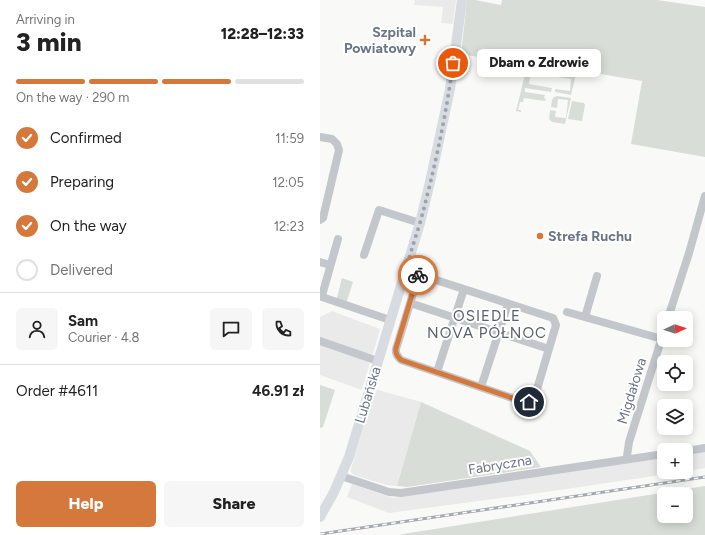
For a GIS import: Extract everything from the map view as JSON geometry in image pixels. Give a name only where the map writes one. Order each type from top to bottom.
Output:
[{"type":"main road","name":"Lubańska","points":[[320,516],[341,476],[353,444],[420,223],[436,158],[450,89],[462,0]]},
{"type":"street","points":[[320,137],[332,138],[337,144],[339,150],[323,218],[320,220]]},
{"type":"street","points":[[670,311],[705,196]]},
{"type":"street","points":[[364,255],[378,210],[420,223]]},
{"type":"street","points":[[338,239],[322,297],[390,320]]},
{"type":"street","points":[[320,262],[330,266]]},
{"type":"street","points":[[406,270],[419,274],[508,304],[551,317],[554,320],[556,325],[535,396],[532,401],[524,402],[401,360],[396,355],[396,348],[419,274]]},
{"type":"street","points":[[585,317],[597,276]]},
{"type":"street","points":[[437,372],[464,289]]},
{"type":"street","points":[[410,303],[549,349]]},
{"type":"street","points":[[481,387],[508,304]]},
{"type":"street","points":[[567,312],[657,334]]},
{"type":"street","points":[[320,340],[378,362]]},
{"type":"street","name":"Migdałowa","points":[[628,460],[627,456],[629,442],[659,347]]},
{"type":"street","points":[[693,450],[705,448]]},
{"type":"street","name":"Fabryczna","points":[[341,476],[389,492],[401,493],[657,455]]},
{"type":"shaded area","points":[[415,0],[456,0],[453,24],[441,23],[443,7],[414,5]]},
{"type":"shaded area","points":[[467,0],[501,5],[502,0],[657,0],[705,7],[705,157],[631,144],[642,81],[577,70],[571,95],[555,92],[555,89],[570,91],[571,79],[531,73],[529,84],[552,88],[551,92],[525,88],[525,92],[545,95],[544,98],[546,99],[545,101],[524,98],[523,102],[520,102],[518,110],[521,110],[521,112],[516,111],[527,66],[531,63],[461,54]]},
{"type":"shaded area","points":[[557,96],[571,98],[565,124],[552,122],[549,119],[550,110],[556,111],[555,117],[566,118],[568,100],[558,99],[557,108],[551,107],[553,99]]},
{"type":"shaded area","points":[[572,101],[584,103],[585,105],[582,121],[568,119]]},
{"type":"shaded area","points":[[342,278],[353,282],[346,304],[336,301]]},
{"type":"shaded area","points":[[332,311],[380,329],[373,354],[320,337],[320,317]]},
{"type":"shaded area","points":[[320,343],[370,362],[362,390],[320,375]]},
{"type":"shaded area","points":[[320,385],[335,390],[323,427],[320,428]]},
{"type":"shaded area","points":[[375,389],[421,402],[397,486],[386,485],[354,475],[351,472]]},
{"type":"shaded area","points":[[421,402],[530,451],[541,467],[407,487],[397,486]]},
{"type":"shaded area","points":[[705,451],[705,468],[693,470],[693,453]]},
{"type":"shaded area","points":[[657,459],[657,476],[389,513],[347,497],[352,484],[393,498]]},
{"type":"shaded area","points":[[705,486],[705,535],[400,535],[657,494],[657,523],[693,523],[693,488]]},
{"type":"railway","points":[[320,534],[705,477]]},
{"type":"way so far","points":[[418,275],[419,274],[406,270],[420,223],[438,147],[450,89],[453,63]]},
{"type":"place","name":"Szpital Powiatowy","points":[[425,40]]},
{"type":"place","name":"Dbam o Zdrowie","points":[[453,63]]},
{"type":"place","name":"Strefa Ruchu","points":[[540,236]]},
{"type":"district","name":"OSIEDLE NOVA PÓŁNOC","points":[[487,324]]},
{"type":"route","points":[[418,275],[395,350],[399,359],[524,402],[529,402]]}]
